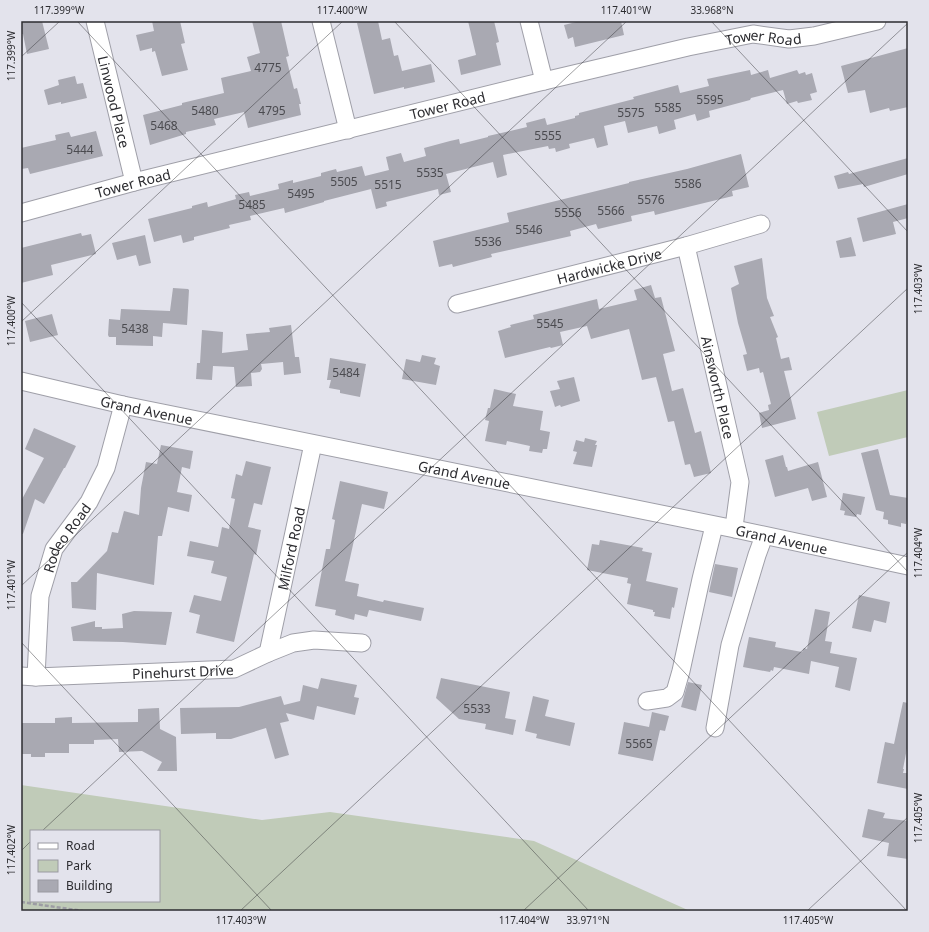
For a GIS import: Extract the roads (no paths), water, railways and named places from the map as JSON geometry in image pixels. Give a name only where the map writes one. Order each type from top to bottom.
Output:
[{"type":"street","name":"Linwood Place","points":[[95,21],[134,182]]},
{"type":"street","points":[[321,21],[348,130]]},
{"type":"street","points":[[530,21],[544,81]]},
{"type":"street","name":"Tower Road","points":[[21,213],[134,182],[688,47],[753,34],[789,39],[814,36],[877,21]]},
{"type":"street","name":"Hardwicke Drive","points":[[457,304],[686,246],[760,224]]},
{"type":"street","name":"Ainsworth Place","points":[[686,246],[740,482],[734,527],[735,529]]},
{"type":"street","name":"Grand Avenue","points":[[21,382],[123,405],[714,526],[735,529],[908,566]]},
{"type":"street","name":"Rodeo Road","points":[[28,676],[40,596],[54,550],[89,502],[106,468],[123,405]]},
{"type":"street","name":"Milford Road","points":[[268,653],[313,444]]},
{"type":"street","points":[[647,701],[667,698],[675,692],[714,526]]},
{"type":"street","points":[[715,728],[730,645],[756,555],[764,536]]},
{"type":"street","name":"Pinehurst Drive","points":[[28,676],[234,670],[268,653],[293,643],[314,640],[362,643]]}]
